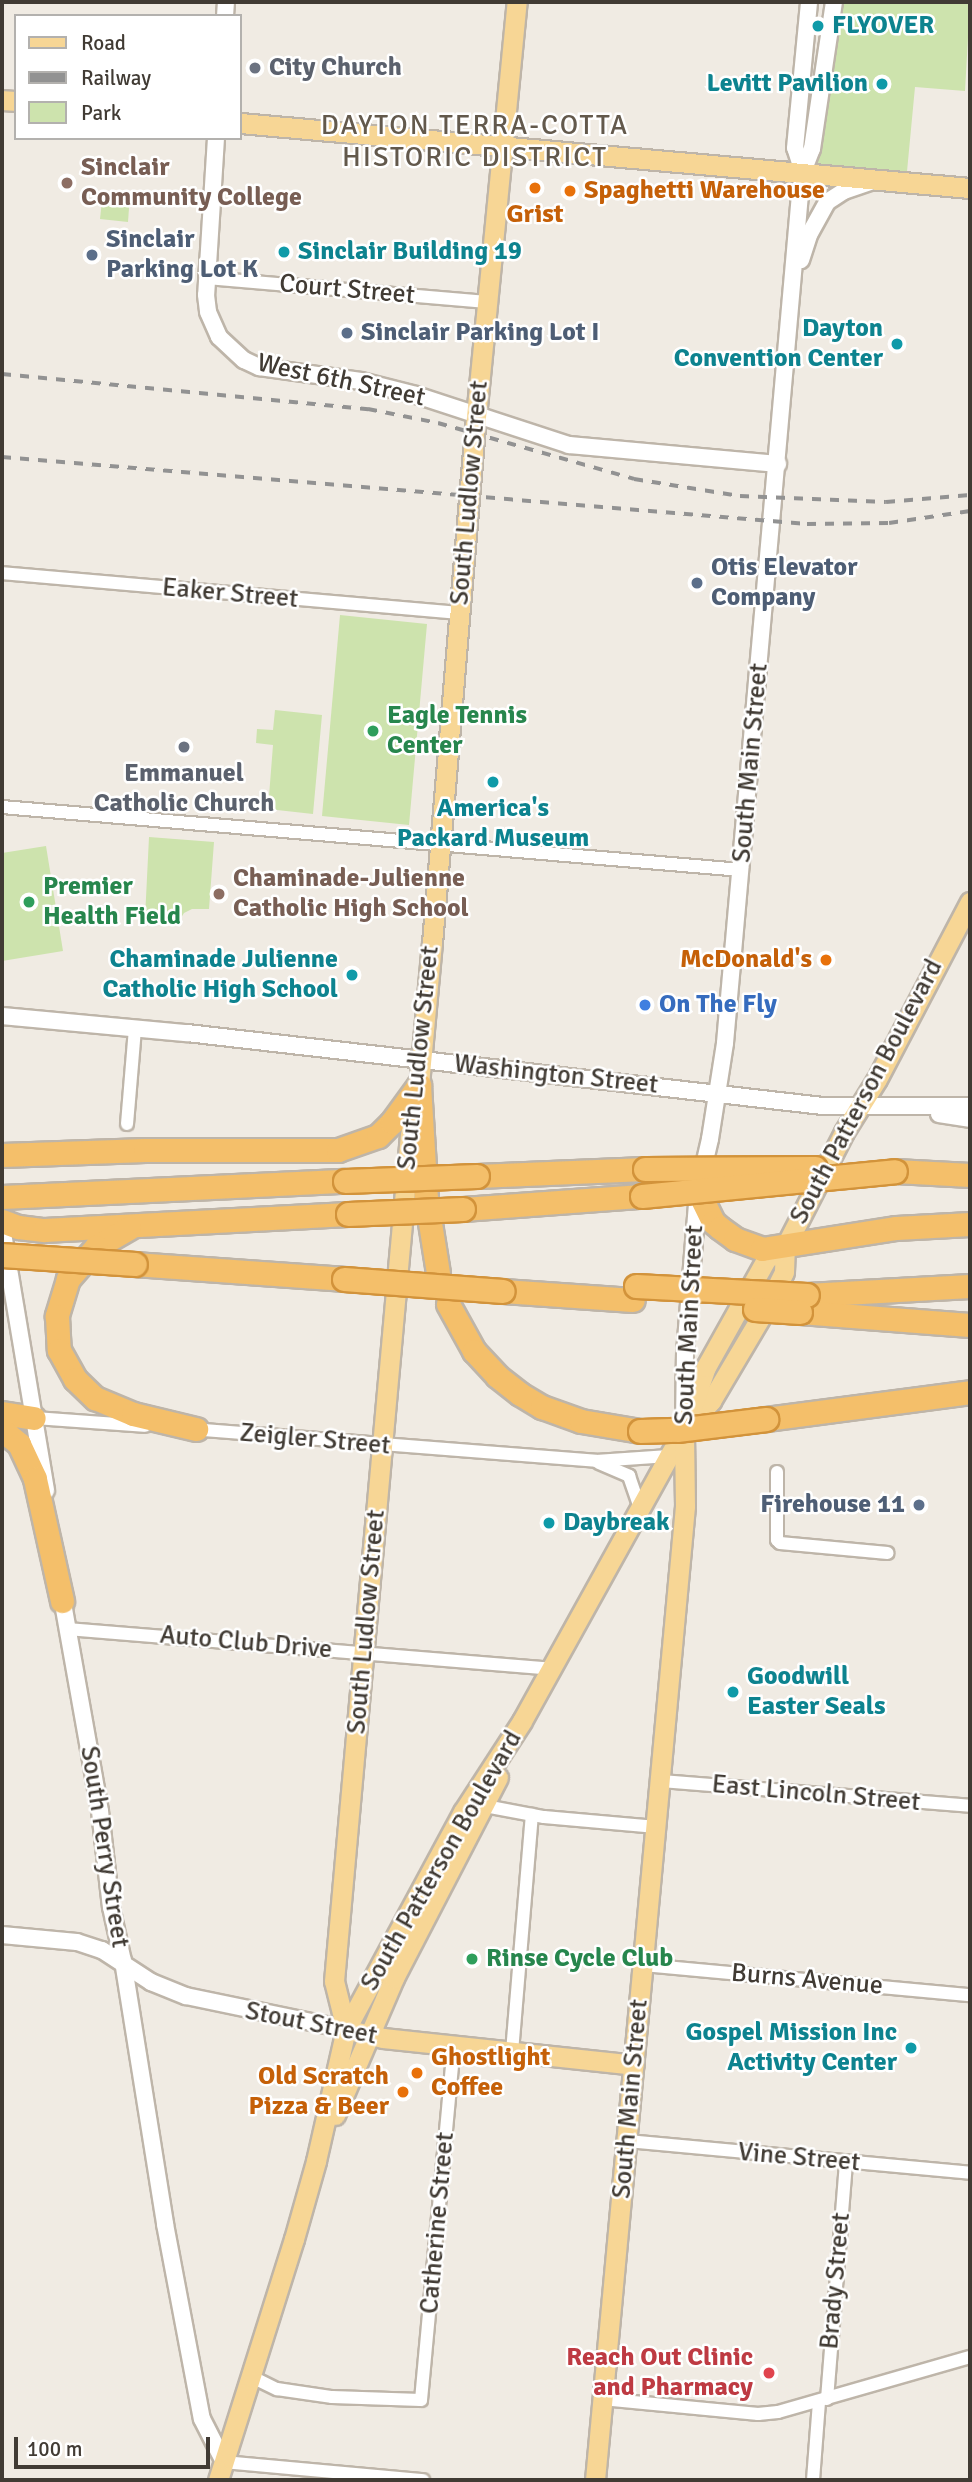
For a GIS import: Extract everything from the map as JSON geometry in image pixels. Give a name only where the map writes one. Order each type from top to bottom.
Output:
[{"type":"highway","points":[[2,1155],[338,1150],[377,1136],[392,1122],[419,1085]]},
{"type":"highway","points":[[419,1085],[426,1198],[438,1273]]},
{"type":"highway","points":[[2,1197],[645,1169],[772,1168],[965,1174]]},
{"type":"highway","points":[[2,1221],[36,1230],[463,1209],[642,1196],[895,1171]]},
{"type":"highway","points":[[698,1191],[713,1222],[735,1239],[762,1249],[895,1228],[970,1224]]},
{"type":"highway","points":[[132,1227],[96,1247],[68,1279],[57,1316],[59,1350],[75,1379],[95,1398],[133,1413],[196,1429]]},
{"type":"highway","points":[[2,1255],[508,1292],[635,1293],[804,1304],[961,1324]]},
{"type":"highway","points":[[804,1304],[961,1286]]},
{"type":"highway","points":[[448,1304],[470,1346],[497,1377],[520,1394],[564,1416],[600,1426],[640,1431],[677,1430],[970,1392]]},
{"type":"highway","points":[[2,1413],[34,1418]]},
{"type":"highway","points":[[2,1430],[19,1444],[35,1479],[62,1601]]},
{"type":"main road","name":"South Ludlow Street","points":[[346,2029],[334,1981],[410,1135],[419,1085],[487,302],[517,2]]},
{"type":"main road","points":[[242,123],[970,188]]},
{"type":"main road","name":"South Patterson Boulevard","points":[[221,2471],[316,2161],[346,2029],[463,1812],[522,1721],[668,1457],[684,1430],[711,1401],[765,1308],[784,1272],[786,1247],[970,902]]},
{"type":"main road","name":"South Main Street","points":[[595,2480],[686,1488],[684,1430]]},
{"type":"main road","name":"South Patterson Boulevard","points":[[316,2161],[368,2035],[485,1806],[522,1721]]},
{"type":"main road","name":"Stout Street","points":[[346,2029],[368,2035],[454,2047],[634,2065]]},
{"type":"street","name":"South Main Street","points":[[803,172],[795,148],[809,2]]},
{"type":"street","name":"South Main Street","points":[[684,1430],[685,1353],[698,1191],[718,1093],[742,870],[803,172],[812,149],[834,2]]},
{"type":"street","name":"West 6th Street","points":[[216,140],[206,295],[212,324],[230,350],[244,360],[259,367],[361,381],[592,450],[778,464]]},
{"type":"street","points":[[794,282],[810,233],[827,202],[844,191],[875,180]]},
{"type":"street","name":"Court Street","points":[[207,278],[487,302]]},
{"type":"street","name":"Eaker Street","points":[[2,573],[459,613]]},
{"type":"street","points":[[2,807],[742,870]]},
{"type":"street","name":"Washington Street","points":[[2,1016],[823,1105],[916,1108]]},
{"type":"street","points":[[127,1124],[135,1029]]},
{"type":"street","points":[[916,1108],[970,1106]]},
{"type":"street","points":[[916,1108],[970,1119]]},
{"type":"street","name":"South Perry Street","points":[[2,1227],[62,1601],[100,1811],[111,1907],[123,1961],[165,2224],[202,2418],[221,2471]]},
{"type":"street","name":"Zeigler Street","points":[[34,1418],[596,1461],[668,1457]]},
{"type":"street","name":"Zeigler Street","points":[[596,1461],[629,1476],[640,1508]]},
{"type":"street","points":[[777,1472],[777,1539],[780,1543],[888,1553]]},
{"type":"street","name":"Auto Club Drive","points":[[67,1629],[551,1669]]},
{"type":"street","name":"East Lincoln Street","points":[[661,1781],[970,1806]]},
{"type":"street","points":[[485,1806],[532,1815],[657,1827]]},
{"type":"street","points":[[512,2052],[532,1815]]},
{"type":"street","name":"Stout Street","points":[[2,1935],[77,1942],[123,1961],[151,1982],[186,1996],[346,2029]]},
{"type":"street","name":"Burns Avenue","points":[[644,1965],[970,1995]]},
{"type":"street","name":"Catherine Street","points":[[251,2377],[277,2389],[332,2398],[421,2400],[454,2047]]},
{"type":"street","name":"Vine Street","points":[[628,2141],[970,2173]]},
{"type":"street","name":"Brady Street","points":[[813,2480],[846,2162]]},
{"type":"street","points":[[602,2399],[758,2414],[778,2412],[970,2357]]},
{"type":"street","points":[[221,2471],[423,2480]]},
{"type":"green space","points":[[834,2],[970,2],[965,91],[915,87],[906,182],[803,172]]},
{"type":"green space","points":[[103,191],[130,194],[128,222],[100,219]]},
{"type":"green space","name":"Eagle Tennis Center","points":[[340,615],[427,624],[409,825],[322,816]]},
{"type":"green space","points":[[275,710],[322,715],[313,814],[268,809],[273,745],[256,743],[257,729],[273,730]]},
{"type":"green space","points":[[149,837],[214,842],[209,909],[192,909],[184,913],[179,921],[145,918]]},
{"type":"green space","name":"Premier Health Field","points":[[46,846],[63,951],[2,961],[2,853]]},
{"type":"railway","points":[[2,374],[368,409],[438,423],[634,479],[740,496],[886,502],[970,495]]},
{"type":"railway","points":[[2,457],[807,524],[889,523],[970,511]]},
{"type":"place","name":"FLYOVER","points":[[818,26]]},
{"type":"place","name":"City Church","points":[[255,68]]},
{"type":"place","name":"Levitt Pavilion","points":[[882,84]]},
{"type":"place","name":"Sinclair Community College","points":[[67,183]]},
{"type":"place","name":"Grist","points":[[535,188]]},
{"type":"place","name":"Spaghetti Warehouse","points":[[570,191]]},
{"type":"place","name":"Sinclair Building 19","points":[[284,252]]},
{"type":"place","name":"Sinclair Parking Lot K","points":[[92,255]]},
{"type":"place","name":"Sinclair Parking Lot I","points":[[347,333]]},
{"type":"place","name":"Dayton Convention Center","points":[[897,344]]},
{"type":"place","name":"Otis Elevator Company","points":[[697,583]]},
{"type":"place","name":"Eagle Tennis Center","points":[[373,731]]},
{"type":"place","name":"Emmanuel Catholic Church","points":[[184,747]]},
{"type":"place","name":"America's Packard Museum","points":[[493,782]]},
{"type":"place","name":"Chaminade-Julienne Catholic High School","points":[[219,894]]},
{"type":"place","name":"Premier Health Field","points":[[29,902]]},
{"type":"place","name":"McDonald's","points":[[826,960]]},
{"type":"place","name":"Chaminade Julienne Catholic High School","points":[[352,975]]},
{"type":"place","name":"On The Fly","points":[[645,1005]]},
{"type":"place","name":"Firehouse 11","points":[[919,1505]]},
{"type":"place","name":"Daybreak","points":[[549,1523]]},
{"type":"place","name":"Goodwill Easter Seals","points":[[733,1692]]},
{"type":"place","name":"Rinse Cycle Club","points":[[472,1959]]},
{"type":"place","name":"Gospel Mission Inc Activity Center","points":[[911,2048]]},
{"type":"place","name":"Ghostlight Coffee","points":[[417,2073]]},
{"type":"place","name":"Old Scratch Pizza & Beer","points":[[403,2092]]},
{"type":"place","name":"Reach Out Clinic and Pharmacy","points":[[769,2373]]},
{"type":"district","name":"DAYTON TERRA-COTTA HISTORIC DISTRICT","points":[[475,141]]}]
